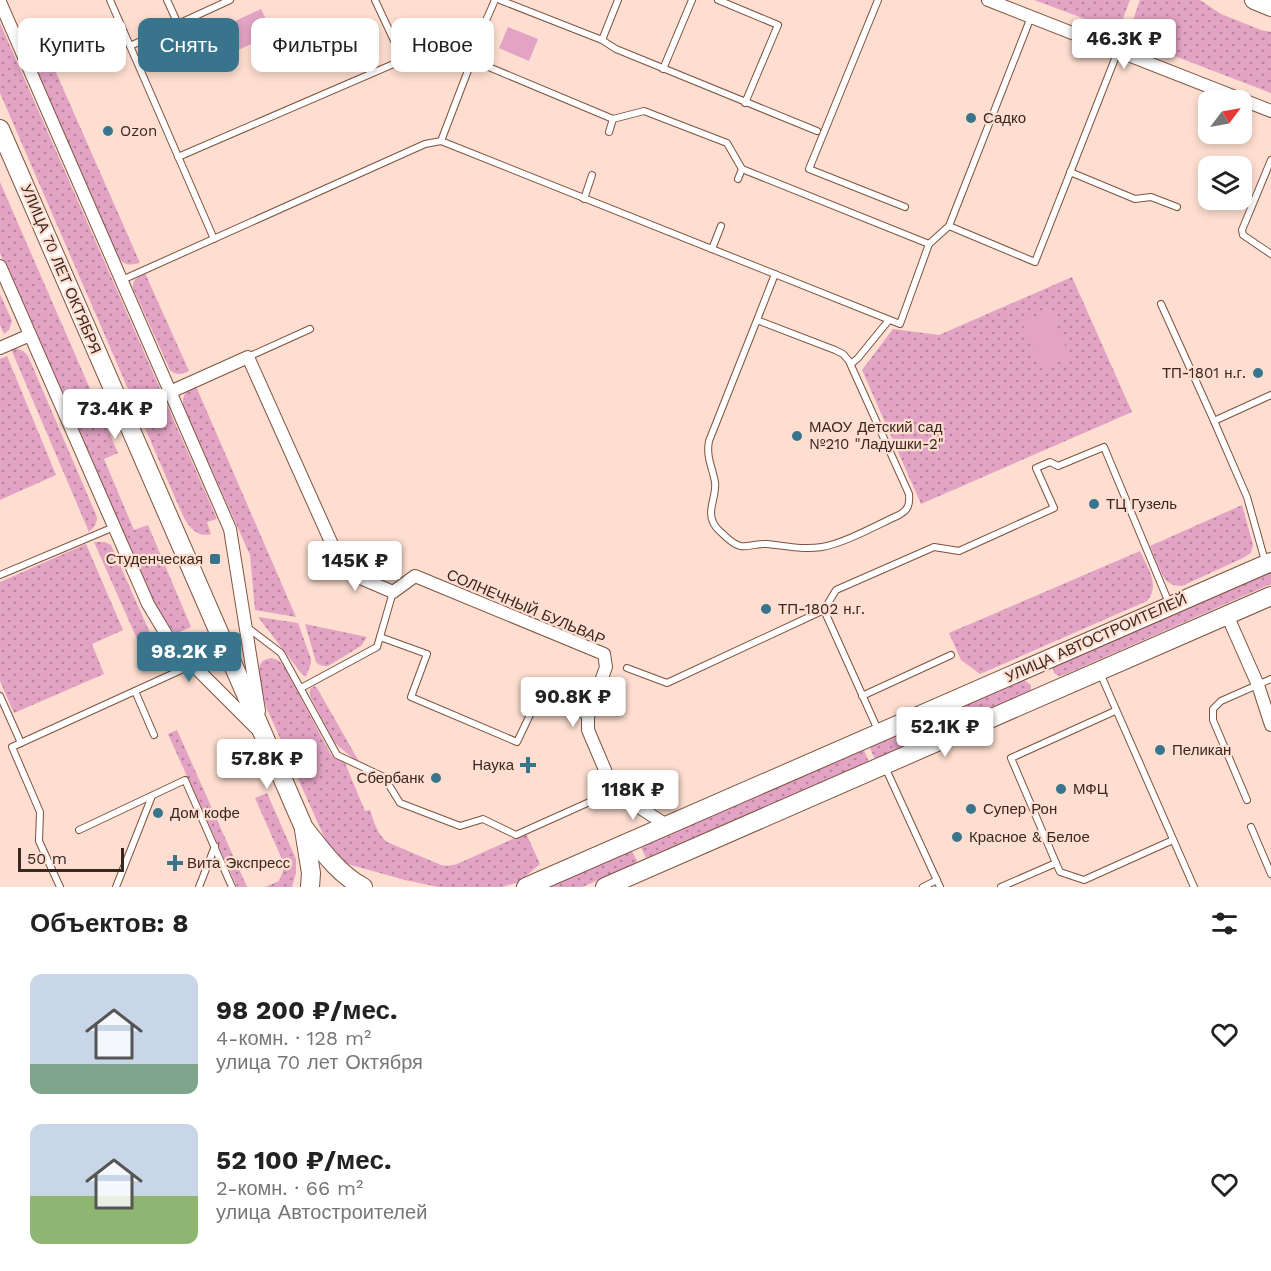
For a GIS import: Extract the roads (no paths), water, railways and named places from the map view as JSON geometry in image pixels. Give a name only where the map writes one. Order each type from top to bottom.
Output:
[{"type":"main road","points":[[1254,0],[1271,7]]},
{"type":"main road","name":"УЛИЦА 70 ЛЕТ ОКТЯБРЯ","points":[[0,129],[304,828],[333,863],[353,882],[363,887]]},
{"type":"main road","name":"УЛИЦА АВТОСТРОИТЕЛЕЙ","points":[[526,887],[1268,563]]},
{"type":"main road","name":"УЛИЦА АВТОСТРОИТЕЛЕЙ","points":[[605,887],[1271,596]]},
{"type":"main road","points":[[1035,665],[1047,694]]},
{"type":"main road","points":[[304,828],[311,873],[310,887]]},
{"type":"street","points":[[988,0],[1271,111]]},
{"type":"street","points":[[0,2],[230,529],[263,736]]},
{"type":"street","points":[[0,266],[148,604],[172,644],[263,736]]},
{"type":"street","points":[[0,348],[30,335]]},
{"type":"street","points":[[170,392],[248,357],[344,571],[393,592]]},
{"type":"street","name":"СОЛНЕЧНЫЙ БУЛЬВАР","points":[[393,592],[415,576],[604,654],[606,667],[588,717]]},
{"type":"street","points":[[1227,615],[1258,686],[1271,725]]},
{"type":"street","points":[[588,717],[588,730],[614,791],[668,826]]},
{"type":"lane","points":[[110,0],[214,239]]},
{"type":"lane","points":[[167,0],[175,18]]},
{"type":"lane","points":[[191,18],[230,0]]},
{"type":"lane","points":[[375,0],[391,34]]},
{"type":"lane","points":[[487,18],[495,0]]},
{"type":"lane","points":[[500,0],[602,40],[616,49],[663,69],[817,131]]},
{"type":"lane","points":[[602,40],[618,0]]},
{"type":"lane","points":[[663,69],[692,0]]},
{"type":"lane","points":[[718,0],[778,25],[745,103]]},
{"type":"lane","points":[[878,0],[809,169],[905,207]]},
{"type":"lane","points":[[121,280],[425,144],[441,141],[900,324],[929,244],[949,226],[1031,17]]},
{"type":"lane","points":[[130,46],[138,42]]},
{"type":"lane","points":[[949,226],[1035,262],[1118,51]]},
{"type":"lane","points":[[178,157],[391,65]]},
{"type":"lane","points":[[494,69],[613,119],[644,111],[727,143],[742,169],[929,244]]},
{"type":"lane","points":[[441,141],[467,72]]},
{"type":"lane","points":[[609,132],[613,119]]},
{"type":"lane","points":[[1271,160],[1242,230],[1243,235],[1271,254]]},
{"type":"lane","points":[[738,179],[742,169]]},
{"type":"lane","points":[[1070,172],[1135,199],[1151,197],[1177,207]]},
{"type":"lane","points":[[584,199],[592,175]]},
{"type":"lane","points":[[712,249],[721,226]]},
{"type":"lane","points":[[757,320],[835,350],[843,354],[851,364],[909,494],[908,507],[905,511],[823,547],[793,548],[768,544],[738,546],[713,524],[711,519],[715,483],[707,452],[709,441],[775,274]]},
{"type":"lane","points":[[1161,304],[1247,497],[1268,563]]},
{"type":"lane","points":[[851,364],[889,320]]},
{"type":"lane","points":[[248,357],[310,329]]},
{"type":"lane","points":[[1214,421],[1271,395]]},
{"type":"lane","points":[[627,668],[667,683],[824,610],[836,590],[934,547],[959,551],[1054,508],[1036,468],[1050,462],[1058,466],[1104,447],[1170,606]]},
{"type":"lane","points":[[0,575],[114,527]]},
{"type":"lane","points":[[301,688],[377,647],[393,592]]},
{"type":"lane","points":[[824,610],[879,733]]},
{"type":"lane","points":[[245,626],[281,653],[337,755],[384,777],[400,803],[460,826],[483,819],[516,835],[614,791]]},
{"type":"lane","points":[[380,637],[427,654],[411,697],[518,742],[538,698],[588,717]]},
{"type":"lane","points":[[862,696],[951,656]]},
{"type":"lane","points":[[60,887],[39,841],[40,812],[12,747],[192,665]]},
{"type":"lane","points":[[1099,671],[1194,887]]},
{"type":"lane","points":[[1247,800],[1214,720],[1213,709],[1221,701],[1271,679]]},
{"type":"lane","points":[[135,691],[154,735]]},
{"type":"lane","points":[[0,696],[21,743]]},
{"type":"lane","points":[[1116,711],[1011,758],[1056,863],[1060,872],[1084,880],[1173,840]]},
{"type":"lane","points":[[884,765],[938,884],[923,887]]},
{"type":"lane","points":[[79,830],[185,780],[232,887]]},
{"type":"lane","points":[[117,887],[152,796]]},
{"type":"lane","points":[[1251,826],[1271,874]]},
{"type":"lane","points":[[199,887],[214,846]]},
{"type":"lane","points":[[1001,887],[1056,863]]},
{"type":"place","name":"Садко","points":[[971,118]]},
{"type":"place","name":"Ozon","points":[[108,131]]},
{"type":"place","name":"ТП-1801 н.г.","points":[[1258,373]]},
{"type":"place","name":"МАОУ Детский сад №210 \"Ладушки-2\"","points":[[797,436]]},
{"type":"place","name":"ТЦ Гузель","points":[[1094,504]]},
{"type":"place","name":"Студенческая","points":[[215,559]]},
{"type":"place","name":"ТП-1802 н.г.","points":[[766,609]]},
{"type":"place","name":"Пеликан","points":[[1160,750]]},
{"type":"place","name":"Наука","points":[[528,765]]},
{"type":"place","name":"Сбербанк","points":[[436,778]]},
{"type":"place","name":"МФЦ","points":[[1061,789]]},
{"type":"place","name":"Супер Рон","points":[[971,809]]},
{"type":"place","name":"Дом кофе","points":[[158,813]]},
{"type":"place","name":"Красное & Белое","points":[[957,837]]},
{"type":"place","name":"Вита Экспресс","points":[[175,863]]}]
